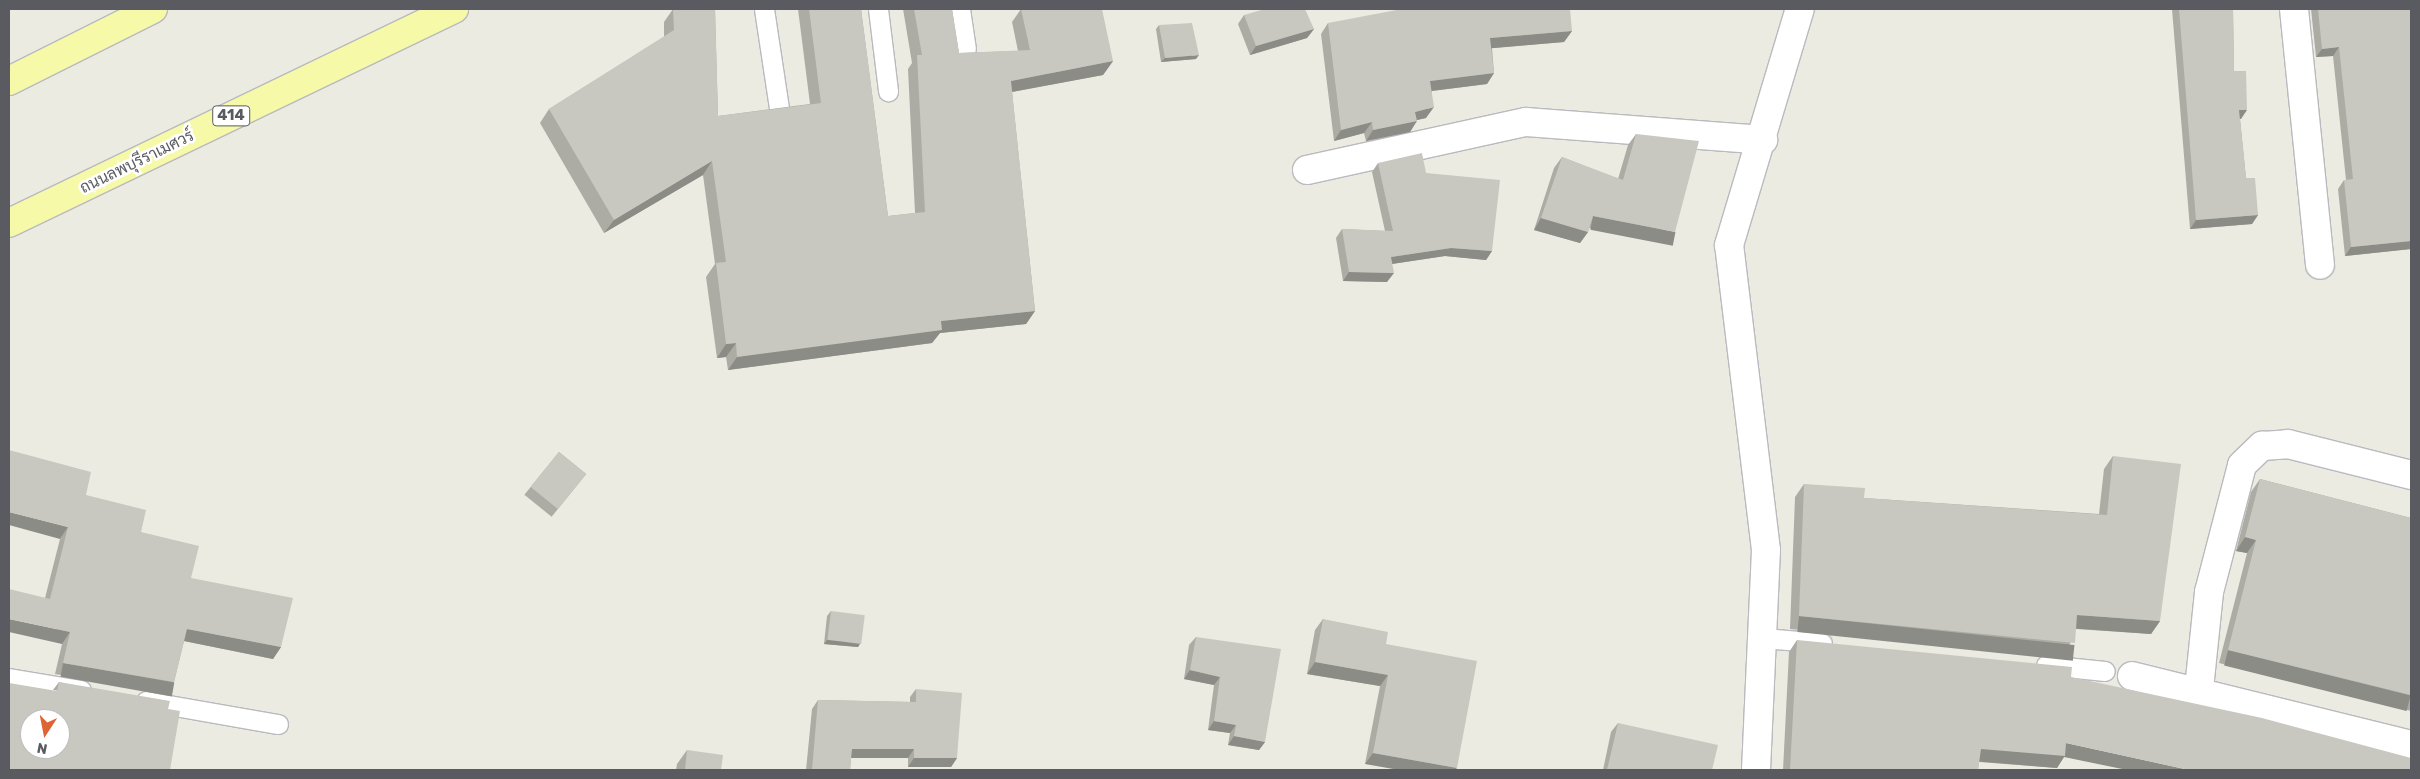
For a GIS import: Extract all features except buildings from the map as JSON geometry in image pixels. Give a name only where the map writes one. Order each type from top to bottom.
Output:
[{"type":"main road","points":[[9,81],[153,9]]},
{"type":"main road","name":"ถนนลพบุรีราเมศวร์","points":[[9,223],[454,9]]},
{"type":"street","points":[[1756,770],[1764,638],[1766,550],[1730,245],[1763,140],[1800,9]]},
{"type":"street","points":[[2294,9],[2320,265]]},
{"type":"street","points":[[1307,170],[1526,122],[1763,140]]},
{"type":"street","points":[[2199,689],[2209,592],[2242,465],[2262,446],[2288,444],[2411,475]]},
{"type":"street","points":[[2132,676],[2199,689],[2411,745]]},
{"type":"lane","points":[[764,9],[779,108]]},
{"type":"lane","points":[[878,9],[888,91]]},
{"type":"lane","points":[[960,9],[966,49]]},
{"type":"lane","points":[[1764,638],[1842,645]]},
{"type":"lane","points":[[2027,663],[2105,671]]},
{"type":"lane","points":[[9,678],[105,694]]},
{"type":"lane","points":[[124,697],[278,724]]}]
